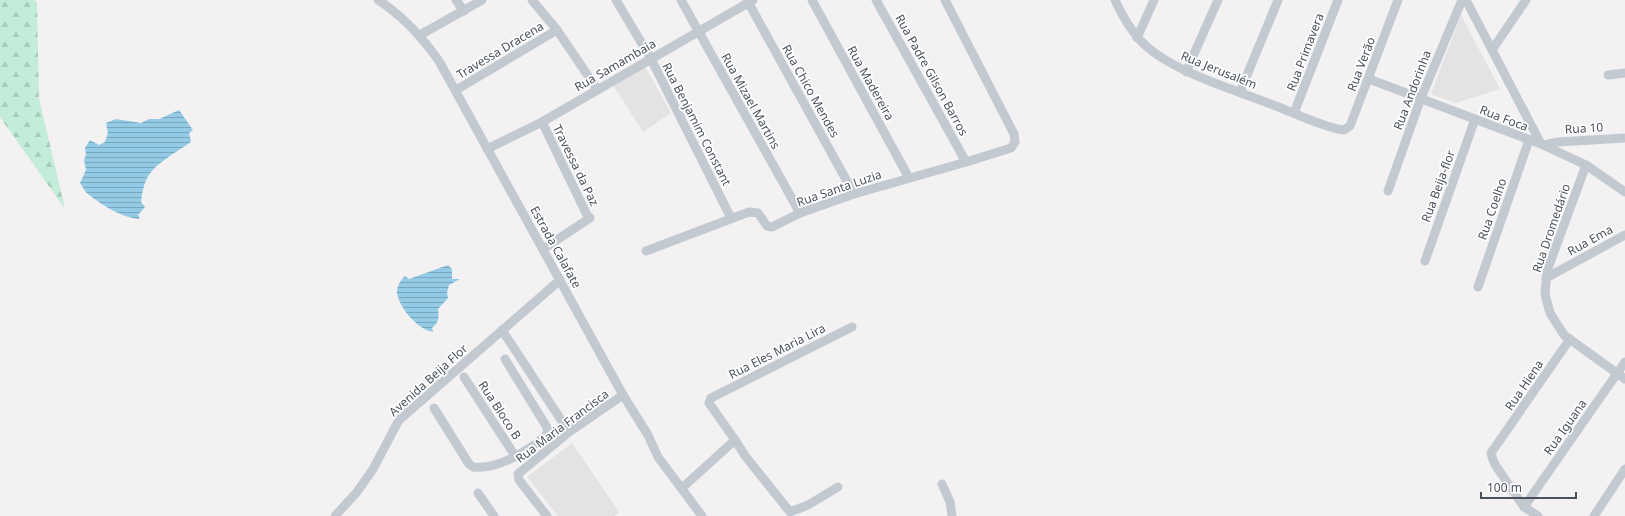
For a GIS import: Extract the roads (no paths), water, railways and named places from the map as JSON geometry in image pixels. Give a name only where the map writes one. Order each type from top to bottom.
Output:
[{"type":"street","name":"Estrada Calafate","points":[[378,0],[402,18],[420,35],[439,61],[544,249],[623,395],[648,435],[658,457],[702,516]]},
{"type":"street","points":[[456,0],[464,12]]},
{"type":"street","points":[[420,35],[464,12],[482,0]]},
{"type":"street","points":[[532,0],[557,30],[597,89]]},
{"type":"street","name":"Rua Benjamim Constant","points":[[616,0],[651,59],[731,218]]},
{"type":"street","name":"Rua Mizael Martins","points":[[681,0],[800,213]]},
{"type":"street","name":"Rua Madereira","points":[[812,0],[909,178]]},
{"type":"street","name":"Rua Padre Gilson Barros","points":[[876,0],[966,162]]},
{"type":"street","name":"Rua Santa Luzia","points":[[646,251],[750,212],[756,211],[767,226],[772,227],[800,213],[854,194],[1011,148],[1015,142],[1014,134],[945,0]]},
{"type":"street","name":"Rua Jerusalém","points":[[1115,0],[1124,19],[1137,38],[1157,54],[1186,72],[1340,130]]},
{"type":"street","points":[[1137,38],[1154,0]]},
{"type":"street","points":[[1186,72],[1218,0]]},
{"type":"street","points":[[1240,92],[1278,0]]},
{"type":"street","name":"Rua Primavera","points":[[1294,113],[1338,0]]},
{"type":"street","name":"Rua Verão","points":[[1340,130],[1344,130],[1350,126],[1398,0]]},
{"type":"street","name":"Rua Andorinha","points":[[1388,191],[1421,98],[1462,0]]},
{"type":"street","points":[[1466,0],[1543,145]]},
{"type":"street","points":[[1492,50],[1526,0]]},
{"type":"street","name":"Rua Samambaia","points":[[487,149],[542,122],[749,1]]},
{"type":"street","name":"Rua Chico Mendes","points":[[749,1],[854,194]]},
{"type":"street","name":"Travessa Dracena","points":[[456,90],[557,30]]},
{"type":"street","points":[[1608,75],[1625,73]]},
{"type":"street","name":"Rua Foca","points":[[1369,79],[1543,145],[1586,165],[1625,192]]},
{"type":"street","name":"Rua Beija-flor","points":[[1425,261],[1475,120]]},
{"type":"street","name":"Travessa da Paz","points":[[542,122],[587,215],[590,218],[544,249]]},
{"type":"street","name":"Rua 10","points":[[1543,145],[1558,142],[1625,138]]},
{"type":"street","name":"Rua Coelho","points":[[1478,287],[1529,140]]},
{"type":"street","name":"Rua Dromedário","points":[[1586,165],[1553,251],[1546,278],[1545,294],[1550,313],[1559,329],[1570,339],[1625,379]]},
{"type":"street","name":"Rua Ema","points":[[1546,278],[1625,235]]},
{"type":"street","name":"Avenida Beija Flor","points":[[335,516],[357,492],[373,469],[399,420],[560,280]]},
{"type":"street","name":"Rua Eles Maria Lira","points":[[736,440],[709,403],[712,397],[852,327]]},
{"type":"street","points":[[502,330],[569,432]]},
{"type":"street","name":"Rua Hiena","points":[[1524,507],[1493,460],[1492,453],[1570,339]]},
{"type":"street","points":[[434,408],[473,467],[492,466],[515,456],[541,440],[548,433],[548,428],[505,359]]},
{"type":"street","name":"Rua Iguana","points":[[1524,507],[1625,362]]},
{"type":"street","name":"Rua Bloco B","points":[[464,378],[515,456]]},
{"type":"street","points":[[527,394],[539,387]]},
{"type":"street","name":"Rua Maria Francisca","points":[[547,516],[519,480],[518,474],[569,432],[623,395]]},
{"type":"street","points":[[682,488],[736,440],[746,457],[790,512],[808,505],[838,487]]},
{"type":"street","points":[[1594,516],[1625,469]]},
{"type":"street","points":[[942,484],[950,502],[952,516]]},
{"type":"street","points":[[478,493],[494,516]]},
{"type":"street","points":[[1524,507],[1538,516]]},
{"type":"water","points":[[179,110],[193,130],[189,133],[191,142],[162,161],[152,170],[143,191],[141,202],[145,207],[138,215],[140,219],[119,214],[86,192],[80,183],[86,170],[84,160],[86,155],[85,148],[90,140],[99,145],[105,142],[108,133],[106,123],[116,119],[141,123],[149,119],[159,119]]},
{"type":"water","points":[[448,265],[452,269],[452,279],[460,279],[449,285],[447,293],[448,298],[438,309],[438,319],[432,328],[433,332],[421,327],[409,316],[400,303],[397,288],[405,276],[409,279]]}]
